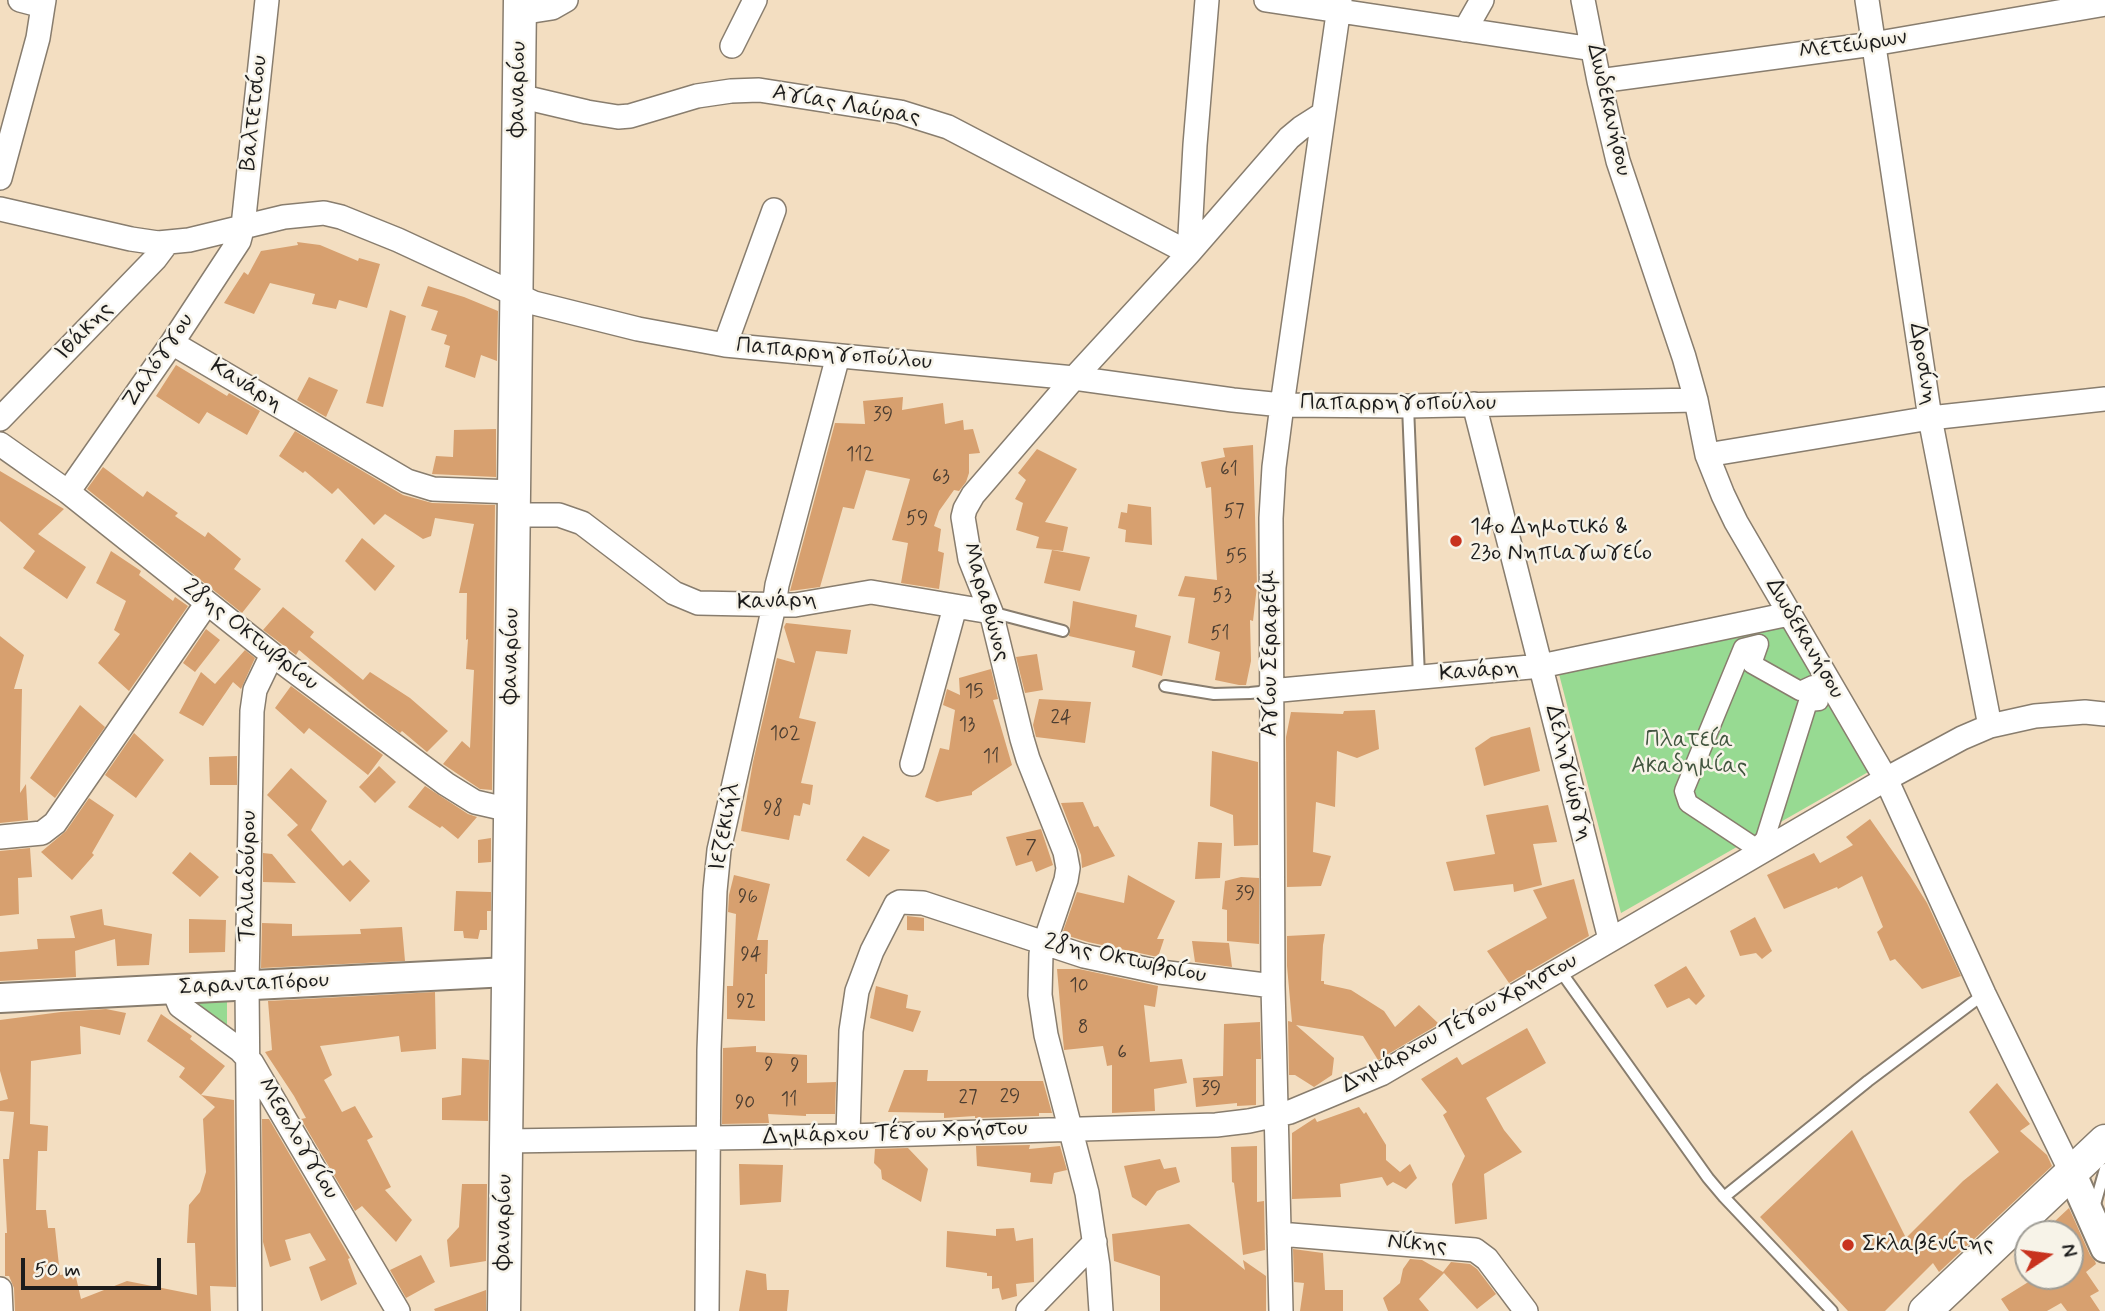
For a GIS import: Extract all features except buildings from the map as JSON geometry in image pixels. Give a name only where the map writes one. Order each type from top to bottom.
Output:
[{"type":"main road","name":"Φαναρίου","points":[[504,1311],[520,7]]},
{"type":"main road","points":[[1925,1311],[2105,1141]]},
{"type":"street","points":[[0,178],[38,38],[44,3],[20,0]]},
{"type":"street","name":"Βαλτετσίου","points":[[243,226],[267,0]]},
{"type":"street","points":[[520,7],[552,8],[566,0]]},
{"type":"street","points":[[732,46],[755,0]]},
{"type":"street","points":[[1189,253],[1207,0]]},
{"type":"street","points":[[1266,0],[1340,5],[1465,30],[1593,49]]},
{"type":"street","points":[[1465,30],[1482,0]]},
{"type":"street","name":"Δωδεκανήσου","points":[[1583,0],[1623,180],[1654,264],[1696,400],[1707,456],[1723,495],[1736,522],[1886,779],[1984,994],[2105,1248]]},
{"type":"street","name":"Δροσίνη","points":[[1867,0],[1930,418],[1990,726]]},
{"type":"street","name":"Μετεώρων","points":[[1599,81],[1874,44],[2105,4]]},
{"type":"street","name":"Αγίου Σεραφείμ","points":[[1280,1311],[1273,986],[1271,518],[1282,405],[1340,5]]},
{"type":"street","name":"Αγίας Λαύρας","points":[[519,96],[618,117],[630,116],[696,96],[731,90],[759,90],[900,112],[948,127],[1189,253]]},
{"type":"street","name":"Μαραθώνος","points":[[1101,1311],[1095,1242],[1087,1193],[1042,1016],[1040,975],[1044,944],[1068,868],[1065,852],[1022,739],[991,612],[970,559],[964,525],[965,509],[973,495],[1074,378],[1189,253],[1289,138],[1323,114]]},
{"type":"street","name":"Παπαρρηγοπούλου","points":[[0,209],[131,239],[167,243],[299,215],[324,213],[440,258],[534,303],[638,329],[726,345],[1074,378],[1282,405],[1408,406],[1696,400]]},
{"type":"street","points":[[726,345],[774,210]]},
{"type":"street","name":"Ζαλόγγου","points":[[68,492],[237,245],[243,226]]},
{"type":"street","name":"Ιθάκης","points":[[0,419],[155,259],[167,243]]},
{"type":"street","name":"Κανάρη","points":[[172,343],[407,481],[433,489],[514,503],[582,523],[674,593],[692,602],[795,605],[871,592],[991,612]]},
{"type":"street","name":"Ιεζεκιήλ","points":[[706,1311],[712,957],[719,850],[777,585],[838,356]]},
{"type":"street","points":[[1707,456],[1930,418],[2105,398]]},
{"type":"street","name":"Δεληγιώργη","points":[[1474,404],[1610,939]]},
{"type":"street","name":"28ης Οκτωβρίου","points":[[0,444],[68,492],[274,656],[446,784],[474,802],[510,810]]},
{"type":"street","points":[[0,837],[42,833],[55,823],[207,603]]},
{"type":"street","points":[[912,764],[955,607]]},
{"type":"street","name":"Κανάρη","points":[[1270,691],[1541,666],[1789,614]]},
{"type":"street","points":[[1759,644],[1752,664],[1800,691],[1813,685],[1819,701],[1808,702],[1765,839],[1756,848],[1688,803],[1684,791],[1743,648],[1759,644]]},
{"type":"street","name":"Ταλιαδούρου","points":[[250,1311],[247,985],[253,711],[256,690],[274,656]]},
{"type":"street","name":"Δημάρχου Τέγου Χρήστου","points":[[506,1141],[848,1136],[1216,1125],[1276,1116],[1306,1107],[1381,1074],[1886,779],[1962,738],[1990,726],[2051,714],[2105,714]]},
{"type":"street","name":"28ης Οκτωβρίου","points":[[848,1136],[851,1031],[857,992],[872,951],[896,904],[900,902],[923,903],[1084,957],[1160,972],[1273,986]]},
{"type":"street","name":"Σαρανταπόρου","points":[[0,998],[508,972]]},
{"type":"street","name":"Μεσολογγίου","points":[[173,989],[180,1006],[247,1058],[272,1095],[398,1311]]},
{"type":"street","name":"Νίκης","points":[[1279,1234],[1475,1250],[1487,1259],[1526,1311]]},
{"type":"street","points":[[1028,1311],[1095,1242]]},
{"type":"street","points":[[0,1289],[1,1311]]},
{"type":"lane","points":[[1408,406],[1419,677]]},
{"type":"lane","name":"Κανάρη","points":[[991,612],[1063,631]]},
{"type":"lane","name":"Κανάρη","points":[[1165,686],[1214,694],[1270,691]]},
{"type":"lane","points":[[1559,969],[1724,1197],[1832,1311]]},
{"type":"lane","points":[[1724,1197],[1868,1081],[1984,994]]},
{"type":"lane","points":[[2092,1217],[2105,1168]]},
{"type":"green space","name":"Πλατεία Ακαδημίας","points":[[1784,627],[1870,771],[1621,913],[1559,674]]},
{"type":"green space","points":[[227,998],[227,1030],[189,1001]]},
{"type":"place","name":"14ο Δημοτικό & 23ο Νηπιαγωγείο","points":[[1456,541]]},
{"type":"place","name":"Σκλαβενίτης","points":[[1848,1245]]}]
